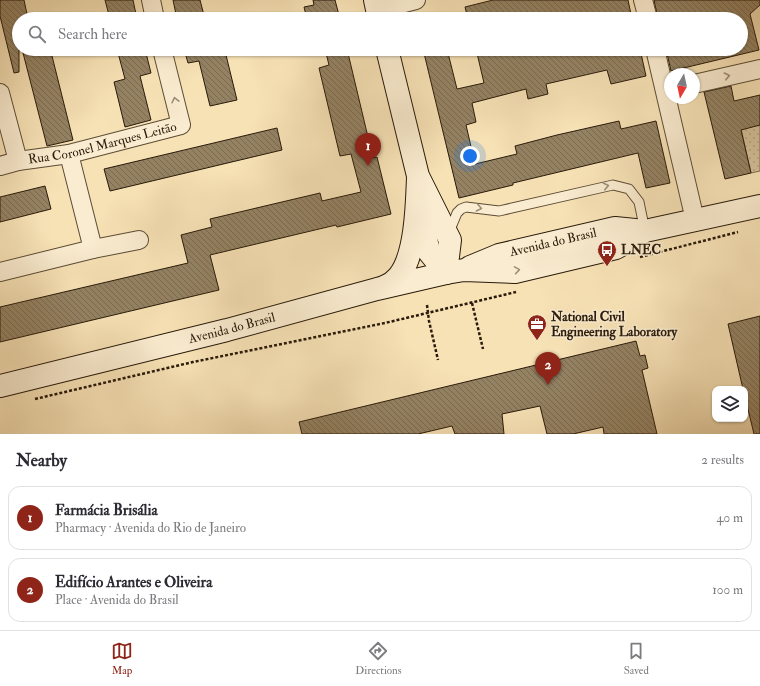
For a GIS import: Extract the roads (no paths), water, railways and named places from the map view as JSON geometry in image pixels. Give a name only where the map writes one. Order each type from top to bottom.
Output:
[{"type":"main road","points":[[389,56],[418,176],[450,240],[455,271]]},
{"type":"main road","points":[[377,289],[393,282],[399,277],[404,267],[410,249],[417,202],[418,176]]},
{"type":"main road","points":[[417,202],[429,252],[455,271]]},
{"type":"main road","name":"Avenida do Brasil","points":[[0,386],[238,328],[377,289],[455,271],[515,272],[616,248],[645,231],[760,206]]},
{"type":"street","points":[[151,0],[154,12]]},
{"type":"street","points":[[377,10],[416,0]]},
{"type":"street","points":[[643,0],[646,12]]},
{"type":"street","name":"Rua Coronel Marques Leitão","points":[[0,166],[18,161],[69,154],[181,125],[164,56]]},
{"type":"street","points":[[657,56],[664,78]]},
{"type":"street","points":[[700,83],[760,69]]},
{"type":"street","points":[[0,93],[18,161]]},
{"type":"street","points":[[671,104],[695,220]]},
{"type":"street","points":[[69,154],[93,249]]},
{"type":"street","points":[[0,272],[93,249],[140,240]]},
{"type":"lane","points":[[450,240],[454,218],[461,209],[466,207],[499,211],[613,185],[629,189],[639,202],[645,231]]},
{"type":"place","name":"Farmácia Brisália","points":[[368,166]]},
{"type":"place","name":"LNEC","points":[[607,267]]},
{"type":"place","name":"National Civil Engineering Laboratory","points":[[537,341]]},
{"type":"place","name":"Edifício Arantes e Oliveira","points":[[548,385]]}]
